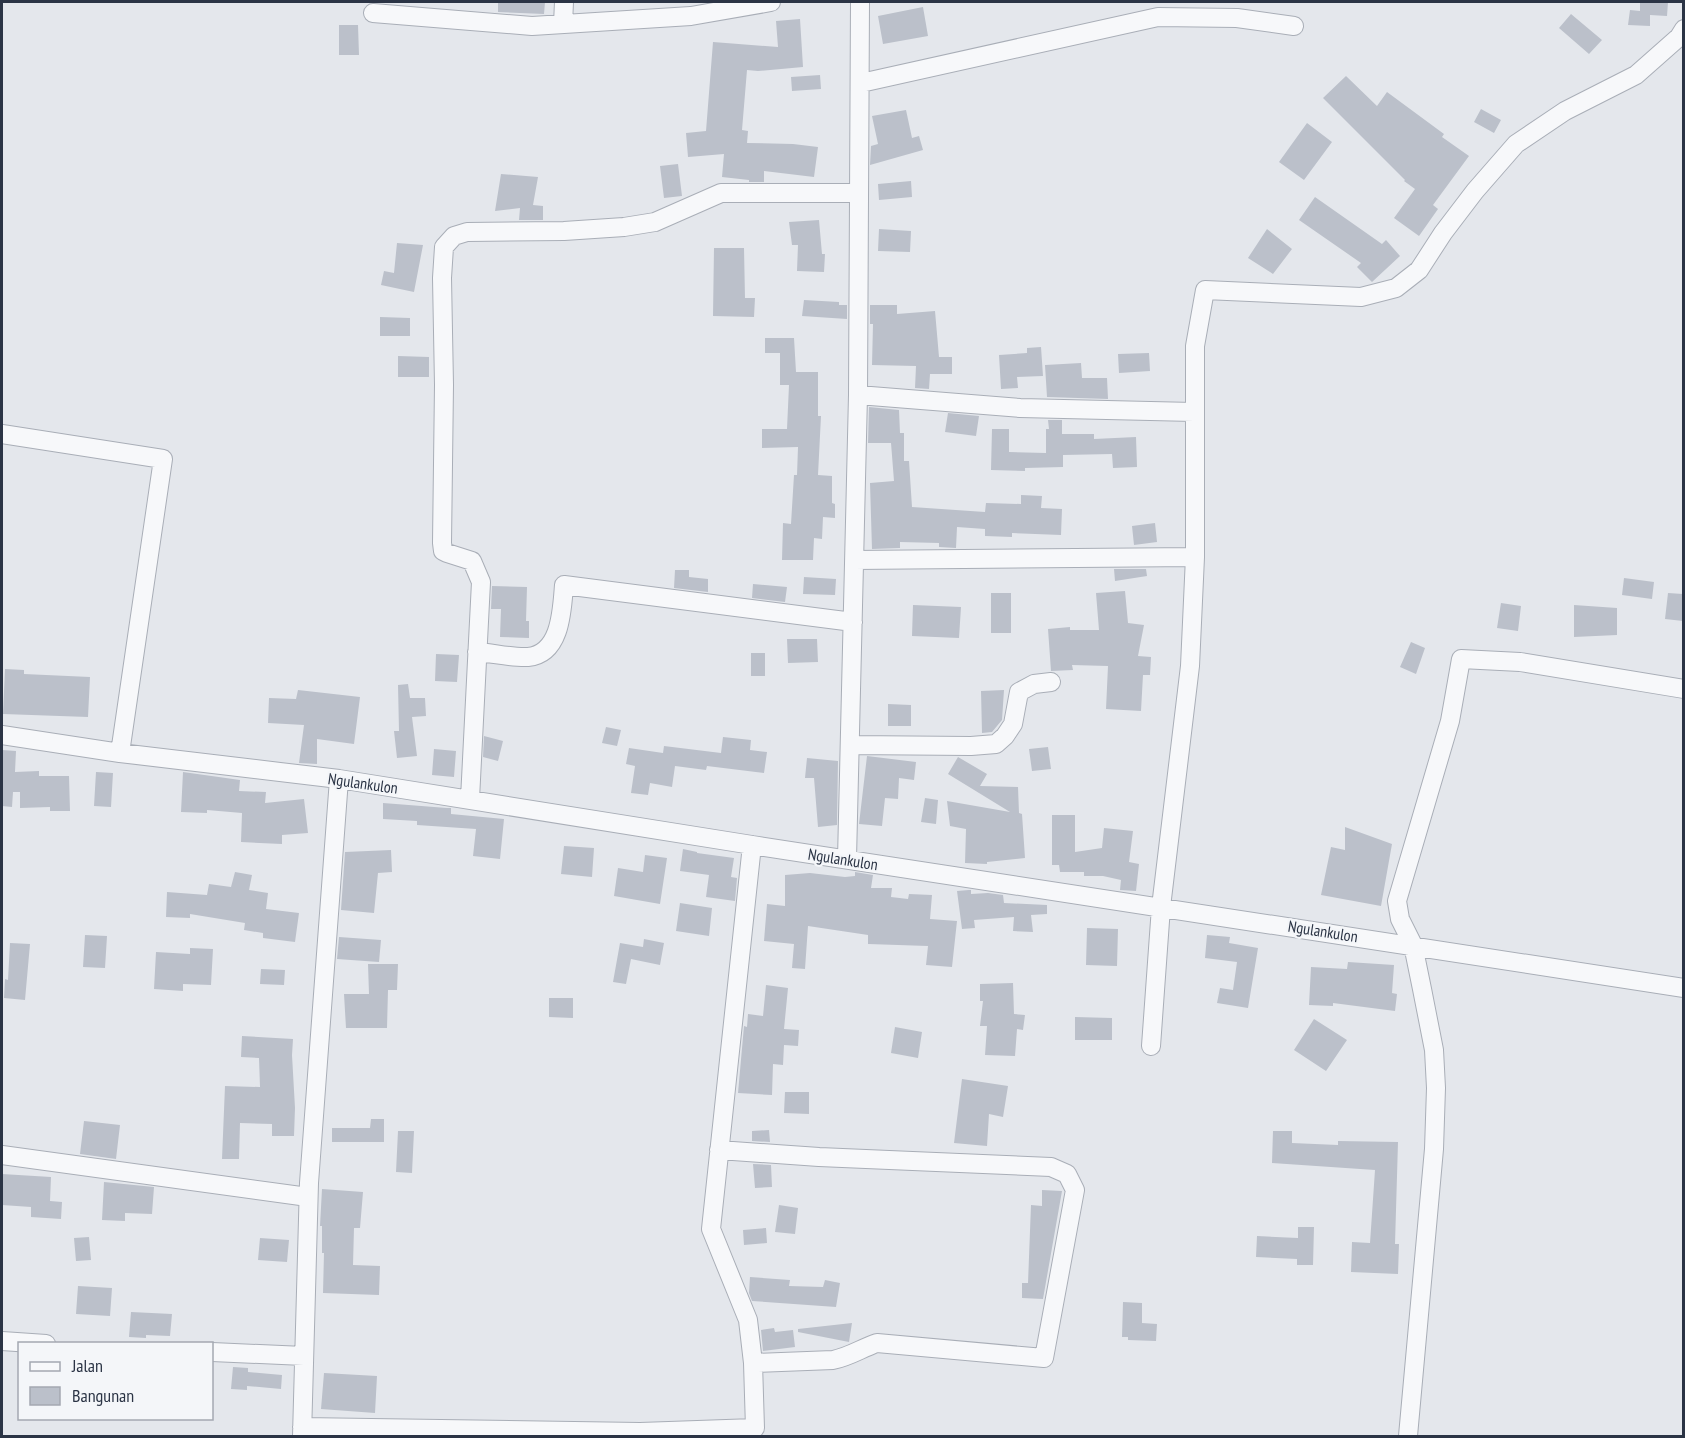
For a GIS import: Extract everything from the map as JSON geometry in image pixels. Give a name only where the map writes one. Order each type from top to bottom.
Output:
[{"type":"street","points":[[563,24],[564,2]]},
{"type":"street","points":[[373,13],[532,26],[692,16],[771,2]]},
{"type":"street","points":[[847,859],[858,395],[860,2]]},
{"type":"street","points":[[861,83],[1158,17],[1237,18],[1293,26]]},
{"type":"street","points":[[1151,1046],[1161,906],[1190,666],[1195,557],[1195,346],[1205,291],[1361,297],[1396,288],[1419,270],[1443,233],[1475,191],[1516,144],[1565,111],[1636,75],[1682,35]]},
{"type":"street","points":[[470,799],[480,576],[472,561],[447,553],[443,550],[442,543],[444,247],[454,236],[467,232],[564,231],[624,227],[655,222],[721,193],[858,193]]},
{"type":"street","points":[[858,395],[1020,408],[1194,412]]},
{"type":"street","points":[[2,434],[163,459],[120,753]]},
{"type":"street","points":[[854,560],[1195,557]]},
{"type":"street","points":[[477,652],[529,657],[543,652],[552,644],[561,615],[564,585],[853,622]]},
{"type":"street","points":[[1408,1437],[1434,1149],[1436,1088],[1434,1050],[1413,945],[1400,920],[1397,901],[1450,722],[1461,659],[1520,662],[1683,689]]},
{"type":"street","points":[[850,745],[971,747],[996,744],[1013,724],[1019,692],[1034,684],[1051,682]]},
{"type":"street","name":"Ngulankulon","points":[[2,735],[120,753],[339,779],[1683,988]]},
{"type":"street","points":[[339,779],[308,1197],[302,1432],[755,1432],[753,1363],[748,1320],[711,1229],[752,845]]},
{"type":"street","points":[[719,1150],[831,1158],[1051,1167],[1067,1174],[1075,1190],[1044,1358],[877,1343],[866,1346],[845,1358],[833,1360],[753,1363]]},
{"type":"street","points":[[2,1155],[308,1197]]},
{"type":"street","points":[[2,1341],[18,1342]]},
{"type":"street","points":[[213,1352],[303,1356]]},
{"type":"building","points":[[498,2],[545,2],[544,14],[498,12]]},
{"type":"building","points":[[1640,2],[1668,2],[1667,16],[1650,15],[1650,26],[1628,25],[1630,10],[1640,11]]},
{"type":"building","points":[[923,7],[928,36],[883,44],[878,16]]},
{"type":"building","points":[[1571,14],[1602,40],[1589,54],[1559,28]]},
{"type":"building","points":[[800,19],[803,67],[747,70],[742,130],[748,131],[747,143],[818,147],[814,177],[764,171],[764,182],[749,182],[749,180],[722,177],[724,154],[688,157],[686,133],[706,131],[713,42],[778,47],[776,21]]},
{"type":"building","points":[[339,25],[358,25],[359,55],[339,55]]},
{"type":"building","points":[[820,75],[821,89],[792,91],[791,77]]},
{"type":"building","points":[[1346,76],[1377,106],[1387,92],[1444,134],[1442,137],[1469,156],[1433,205],[1438,209],[1419,236],[1394,218],[1415,189],[1404,181],[1323,98]]},
{"type":"building","points":[[1481,109],[1501,120],[1494,133],[1474,122]]},
{"type":"building","points":[[906,110],[912,138],[919,136],[923,150],[870,165],[871,146],[878,144],[872,116]]},
{"type":"building","points":[[1307,123],[1332,142],[1304,180],[1279,162]]},
{"type":"building","points":[[678,164],[682,196],[664,198],[660,166]]},
{"type":"building","points":[[501,174],[538,177],[533,205],[543,206],[543,220],[519,220],[520,208],[495,211]]},
{"type":"building","points":[[911,181],[912,197],[879,200],[878,184]]},
{"type":"building","points":[[1315,197],[1382,244],[1386,240],[1400,256],[1372,282],[1357,267],[1361,263],[1299,220]]},
{"type":"building","points":[[819,220],[822,254],[825,254],[824,272],[797,271],[798,245],[792,245],[789,222]]},
{"type":"building","points":[[879,229],[911,231],[910,252],[878,251]]},
{"type":"building","points":[[1267,229],[1292,249],[1273,274],[1248,258]]},
{"type":"building","points":[[397,243],[423,245],[414,292],[381,285],[384,271],[394,273]]},
{"type":"building","points":[[714,248],[744,248],[745,298],[755,298],[754,317],[713,316]]},
{"type":"building","points":[[804,300],[839,302],[839,305],[847,305],[847,319],[802,316]]},
{"type":"building","points":[[870,305],[897,305],[897,314],[935,311],[939,357],[952,357],[952,374],[930,374],[929,389],[915,388],[916,366],[872,365],[873,324],[870,324]]},
{"type":"building","points":[[380,317],[410,318],[410,336],[380,336]]},
{"type":"building","points":[[765,338],[794,338],[796,372],[818,372],[818,416],[821,416],[818,475],[832,476],[832,503],[835,504],[835,518],[823,517],[822,539],[814,538],[813,560],[782,560],[783,523],[791,524],[798,447],[762,448],[762,429],[787,429],[789,385],[780,385],[780,353],[765,353]]},
{"type":"building","points":[[1041,347],[1043,376],[1017,377],[1018,388],[1001,389],[999,355],[1027,353],[1027,348]]},
{"type":"building","points":[[1149,353],[1150,371],[1119,373],[1118,354]]},
{"type":"building","points":[[398,356],[429,357],[429,377],[398,377]]},
{"type":"building","points":[[1081,363],[1082,378],[1107,378],[1108,399],[1047,397],[1045,365]]},
{"type":"building","points":[[869,407],[899,410],[900,433],[904,433],[904,461],[909,461],[912,507],[985,512],[986,503],[1021,504],[1021,495],[1042,496],[1041,508],[1062,509],[1061,535],[1012,533],[1012,537],[985,536],[985,529],[957,527],[956,548],[939,547],[939,543],[900,542],[900,548],[872,549],[870,483],[894,481],[891,443],[868,443]]},
{"type":"building","points":[[948,413],[979,416],[976,436],[945,432]]},
{"type":"building","points":[[1048,420],[1062,420],[1062,434],[1094,434],[1094,439],[1136,437],[1137,467],[1113,468],[1112,454],[1063,455],[1063,467],[1025,468],[1025,471],[991,470],[992,429],[1009,429],[1009,452],[1046,453]]},
{"type":"building","points":[[1155,523],[1157,542],[1134,545],[1132,526]]},
{"type":"building","points":[[1114,569],[1146,569],[1147,576],[1115,581]]},
{"type":"building","points":[[675,570],[689,570],[689,577],[708,579],[708,592],[674,588]]},
{"type":"building","points":[[804,577],[836,579],[835,595],[803,594]]},
{"type":"building","points":[[1624,578],[1654,582],[1652,599],[1622,595]]},
{"type":"building","points":[[753,584],[787,587],[785,602],[752,598]]},
{"type":"building","points":[[492,586],[527,587],[526,621],[529,621],[529,638],[500,637],[501,609],[491,609]]},
{"type":"building","points":[[1125,591],[1128,623],[1144,625],[1138,656],[1151,657],[1150,675],[1143,675],[1141,711],[1106,709],[1108,666],[1072,665],[1073,670],[1051,671],[1048,629],[1070,627],[1070,630],[1099,630],[1096,593]]},
{"type":"building","points":[[991,593],[1011,593],[1011,633],[991,633]]},
{"type":"building","points":[[1668,593],[1683,594],[1683,621],[1665,619]]},
{"type":"building","points":[[1501,603],[1521,606],[1518,631],[1497,628]]},
{"type":"building","points":[[913,605],[961,607],[959,638],[912,636]]},
{"type":"building","points":[[1574,605],[1617,608],[1617,635],[1574,637]]},
{"type":"building","points":[[787,639],[817,639],[818,662],[788,663]]},
{"type":"building","points":[[1411,642],[1425,648],[1416,674],[1400,667]]},
{"type":"building","points":[[751,653],[765,653],[765,676],[751,676]]},
{"type":"building","points":[[436,654],[459,655],[457,682],[435,681]]},
{"type":"building","points":[[5,669],[24,670],[24,674],[90,677],[88,717],[3,714]]},
{"type":"building","points":[[408,684],[410,698],[425,698],[426,716],[412,717],[417,756],[397,758],[394,731],[399,731],[398,685]]},
{"type":"building","points":[[298,690],[360,697],[354,744],[317,739],[317,764],[299,763],[304,725],[268,723],[269,698],[296,699]]},
{"type":"building","points":[[1004,690],[1002,720],[992,732],[982,733],[981,691]]},
{"type":"building","points":[[888,704],[911,705],[911,726],[888,726]]},
{"type":"building","points":[[606,727],[621,730],[617,746],[602,743]]},
{"type":"building","points":[[484,736],[503,741],[498,761],[483,757]]},
{"type":"building","points":[[723,737],[751,740],[750,750],[767,752],[764,773],[707,766],[706,770],[675,766],[672,787],[650,783],[648,795],[631,793],[635,766],[626,764],[629,748],[663,753],[664,746],[721,753]]},
{"type":"building","points":[[1048,747],[1051,769],[1032,771],[1029,749]]},
{"type":"building","points":[[434,749],[456,751],[454,777],[432,775]]},
{"type":"building","points":[[2,750],[16,751],[15,772],[39,771],[39,776],[69,776],[70,811],[50,811],[50,807],[20,808],[20,792],[13,792],[12,807],[2,806]]},
{"type":"building","points":[[867,756],[916,762],[914,780],[899,778],[898,799],[885,798],[882,826],[859,824]]},
{"type":"building","points":[[958,757],[987,774],[980,786],[1018,787],[1025,858],[987,862],[987,864],[965,863],[966,829],[950,826],[947,801],[1010,812],[948,774]]},
{"type":"building","points":[[807,758],[838,761],[837,825],[818,827],[814,778],[805,778]]},
{"type":"building","points":[[96,772],[113,773],[111,807],[94,806]]},
{"type":"building","points":[[183,772],[240,780],[239,791],[266,792],[265,803],[304,799],[308,833],[282,835],[282,844],[241,842],[242,813],[207,810],[207,813],[181,812]]},
{"type":"building","points":[[925,798],[938,800],[936,824],[921,822]]},
{"type":"building","points":[[383,803],[451,808],[451,814],[504,819],[500,859],[473,856],[476,829],[417,825],[417,821],[383,819]]},
{"type":"building","points":[[1052,815],[1075,815],[1075,852],[1102,848],[1104,828],[1133,831],[1129,862],[1139,864],[1136,891],[1120,890],[1121,880],[1103,876],[1084,876],[1084,872],[1060,872],[1059,865],[1052,865]]},
{"type":"building","points":[[1345,827],[1392,844],[1381,906],[1321,895],[1331,847],[1345,850]]},
{"type":"building","points":[[564,846],[594,848],[592,877],[561,874]]},
{"type":"building","points":[[683,849],[734,858],[731,877],[737,878],[735,901],[706,897],[709,875],[680,871]]},
{"type":"building","points":[[391,850],[392,872],[378,873],[374,913],[341,910],[345,852]]},
{"type":"building","points":[[645,855],[667,858],[660,904],[614,896],[618,868],[643,872]]},
{"type":"building","points":[[235,872],[252,875],[249,890],[268,893],[266,909],[299,913],[295,942],[263,938],[263,933],[244,930],[245,923],[190,914],[190,918],[166,917],[167,892],[207,895],[209,884],[231,887]]},
{"type":"building","points":[[855,872],[873,875],[871,888],[892,888],[891,897],[908,899],[909,894],[932,895],[930,919],[957,921],[952,967],[926,965],[928,946],[868,944],[868,935],[808,926],[805,969],[792,968],[794,944],[764,941],[767,904],[785,906],[785,875],[810,873],[845,877],[855,876]]},
{"type":"building","points":[[971,890],[971,894],[1003,895],[1004,903],[1047,905],[1047,914],[1031,915],[1033,932],[1013,931],[1014,917],[974,920],[975,928],[962,929],[957,891]]},
{"type":"building","points":[[680,903],[712,908],[709,936],[676,931]]},
{"type":"building","points":[[1087,928],[1118,929],[1117,966],[1086,965]]},
{"type":"building","points":[[85,935],[107,936],[105,968],[83,967]]},
{"type":"building","points":[[1207,935],[1230,937],[1229,943],[1258,948],[1248,1008],[1217,1003],[1220,988],[1233,990],[1237,962],[1205,958]]},
{"type":"building","points":[[339,937],[381,940],[379,962],[337,959]]},
{"type":"building","points":[[644,939],[664,943],[660,965],[631,959],[626,984],[613,982],[620,943],[643,947]]},
{"type":"building","points":[[10,943],[30,944],[25,1000],[4,998],[5,979],[8,980]]},
{"type":"building","points":[[190,948],[213,949],[211,985],[183,984],[183,991],[154,989],[156,952],[190,954]]},
{"type":"building","points":[[1348,962],[1394,965],[1392,993],[1397,994],[1395,1011],[1333,1003],[1333,1006],[1309,1005],[1311,967],[1347,969]]},
{"type":"building","points":[[368,964],[398,964],[397,990],[388,990],[387,1028],[346,1028],[344,994],[369,994]]},
{"type":"building","points":[[261,969],[285,970],[284,985],[260,984]]},
{"type":"building","points":[[1013,983],[1014,1014],[1025,1015],[1023,1030],[1017,1029],[1015,1056],[985,1055],[987,1026],[980,1026],[983,1001],[980,1001],[980,984]]},
{"type":"building","points":[[766,985],[788,988],[784,1029],[799,1030],[798,1046],[784,1045],[783,1065],[773,1064],[772,1095],[738,1093],[744,1026],[747,1027],[748,1014],[763,1016]]},
{"type":"building","points":[[549,998],[573,998],[573,1018],[549,1017]]},
{"type":"building","points":[[1075,1017],[1112,1018],[1112,1040],[1075,1040]]},
{"type":"building","points":[[1314,1019],[1347,1040],[1326,1071],[1294,1050]]},
{"type":"building","points":[[895,1027],[922,1032],[918,1058],[891,1053]]},
{"type":"building","points":[[242,1036],[293,1039],[294,1136],[272,1136],[272,1124],[240,1123],[239,1159],[222,1159],[225,1086],[260,1087],[259,1058],[241,1057]]},
{"type":"building","points":[[962,1079],[1008,1086],[1003,1117],[989,1114],[987,1146],[954,1143]]},
{"type":"building","points":[[785,1092],[809,1092],[809,1114],[784,1113]]},
{"type":"building","points":[[371,1119],[384,1119],[384,1142],[332,1142],[332,1128],[370,1128]]},
{"type":"building","points":[[84,1121],[120,1125],[116,1159],[80,1154]]},
{"type":"building","points":[[769,1130],[770,1142],[752,1141],[752,1131]]},
{"type":"building","points":[[398,1131],[414,1131],[412,1173],[396,1172]]},
{"type":"building","points":[[1273,1131],[1292,1131],[1292,1143],[1338,1145],[1338,1141],[1398,1142],[1395,1244],[1399,1244],[1398,1274],[1351,1272],[1352,1242],[1370,1243],[1375,1170],[1272,1163]]},
{"type":"building","points":[[753,1164],[771,1165],[772,1187],[755,1188]]},
{"type":"building","points":[[2,1174],[51,1177],[50,1201],[62,1202],[61,1219],[31,1217],[31,1207],[2,1205]]},
{"type":"building","points":[[104,1182],[154,1187],[152,1214],[125,1213],[125,1221],[102,1220]]},
{"type":"building","points":[[322,1189],[363,1192],[360,1228],[354,1228],[353,1265],[380,1266],[379,1295],[323,1293],[324,1253],[322,1253],[322,1226],[320,1226]]},
{"type":"building","points":[[1042,1190],[1062,1191],[1043,1299],[1022,1298],[1022,1283],[1028,1283],[1031,1205],[1042,1206]]},
{"type":"building","points":[[779,1205],[798,1208],[795,1234],[775,1232]]},
{"type":"building","points":[[1298,1227],[1314,1227],[1313,1265],[1297,1265],[1297,1259],[1256,1257],[1257,1236],[1298,1238]]},
{"type":"building","points":[[766,1228],[767,1243],[744,1245],[743,1230]]},
{"type":"building","points":[[89,1237],[91,1260],[76,1261],[74,1238]]},
{"type":"building","points":[[260,1238],[289,1240],[287,1262],[258,1260]]},
{"type":"building","points":[[750,1277],[790,1280],[789,1286],[823,1287],[825,1280],[840,1283],[836,1307],[752,1301],[749,1293]]},
{"type":"building","points":[[78,1286],[112,1288],[110,1316],[76,1314]]},
{"type":"building","points":[[1123,1302],[1142,1303],[1142,1323],[1157,1324],[1156,1341],[1128,1340],[1128,1337],[1122,1337]]},
{"type":"building","points":[[131,1312],[172,1314],[170,1336],[129,1337]]},
{"type":"building","points":[[852,1323],[849,1342],[798,1332],[798,1329]]},
{"type":"building","points":[[774,1328],[775,1332],[793,1330],[795,1347],[763,1351],[761,1330]]},
{"type":"building","points":[[233,1367],[248,1368],[248,1372],[282,1375],[281,1389],[247,1386],[247,1390],[231,1389]]},
{"type":"building","points":[[324,1373],[377,1376],[375,1413],[321,1409]]}]
